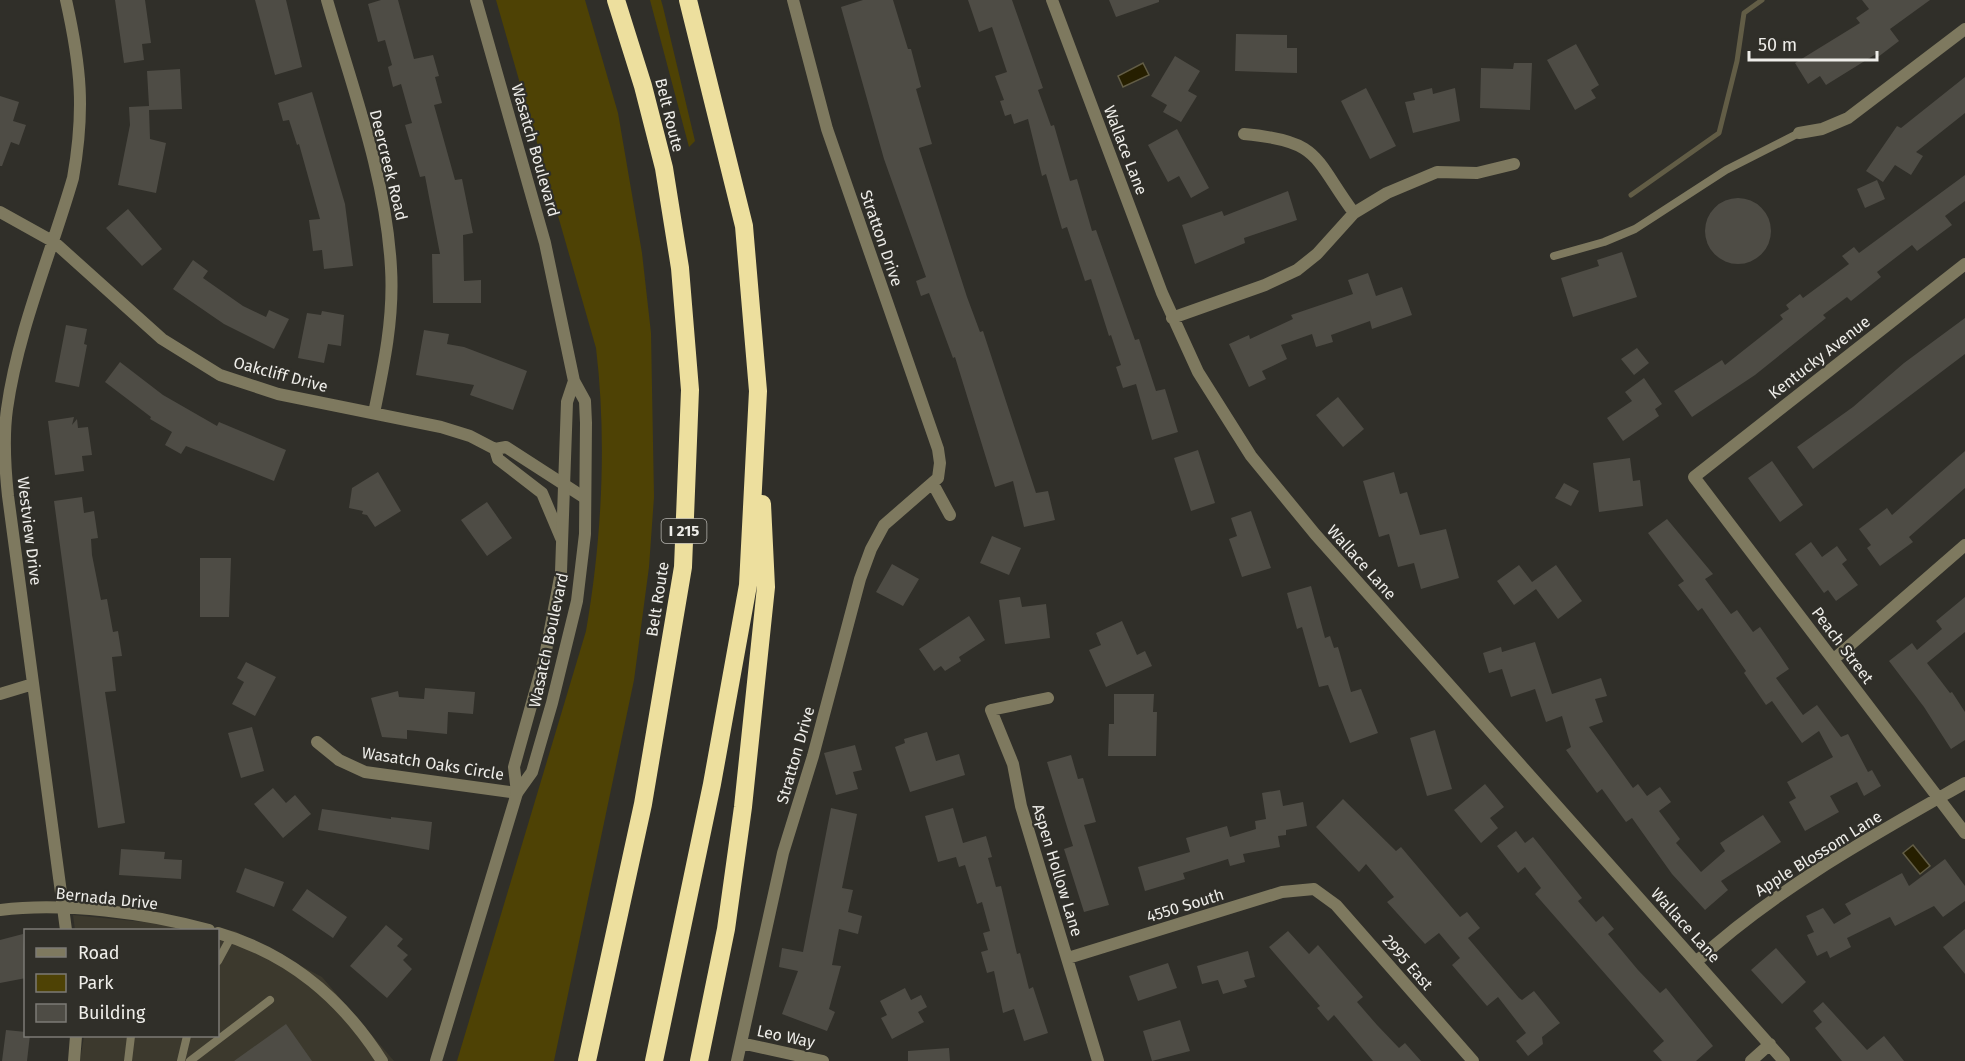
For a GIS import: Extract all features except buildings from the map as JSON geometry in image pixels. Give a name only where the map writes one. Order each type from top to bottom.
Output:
[{"type":"highway","name":"Belt Route","points":[[587,1061],[643,804],[682,567],[690,390],[680,268],[664,168],[644,86],[616,0]]},
{"type":"highway","points":[[688,0],[744,226],[758,391],[766,587],[743,807],[726,929],[699,1061]]},
{"type":"highway","points":[[654,1061],[712,784],[748,585],[758,391]]},
{"type":"street","name":"Westview Drive","points":[[66,0],[80,70],[81,120],[73,178],[15,369],[6,411],[5,439],[8,496],[66,929]]},
{"type":"street","name":"Deercreek Road","points":[[327,0],[387,221],[391,270],[390,314],[374,413]]},
{"type":"street","name":"Wasatch Boulevard","points":[[436,1061],[517,793],[532,772],[569,635],[581,568],[585,498],[585,401],[574,381],[545,243],[476,0]]},
{"type":"street","name":"Stratton Drive","points":[[737,1061],[783,853],[813,756],[860,579],[871,549],[884,525],[933,484],[940,471],[938,449],[827,129],[793,0]]},
{"type":"street","name":"Wallace Lane","points":[[1052,0],[1172,318],[1214,401],[1271,481],[1784,1061]]},
{"type":"street","points":[[1799,133],[1822,129],[1848,118],[1965,28]]},
{"type":"street","points":[[1244,134],[1279,137],[1310,152],[1323,165],[1354,213]]},
{"type":"street","points":[[1172,318],[1265,285],[1297,270],[1317,254],[1354,213],[1375,199],[1431,174],[1444,171],[1477,173],[1514,164]]},
{"type":"street","name":"Oakcliff Drive","points":[[0,212],[54,242],[162,339],[201,365],[259,389],[456,431],[495,449],[506,447],[585,498]]},
{"type":"street","name":"Kentucky Avenue","points":[[1694,477],[1965,264]]},
{"type":"street","name":"Wasatch Boulevard","points":[[517,793],[514,768],[555,615],[563,543],[567,402],[574,381]]},
{"type":"street","name":"Oakcliff Drive","points":[[495,449],[498,459],[543,493],[563,543]]},
{"type":"street","name":"Peach Street","points":[[1694,477],[1965,833]]},
{"type":"street","points":[[933,484],[950,515]]},
{"type":"street","points":[[1834,659],[1965,545]]},
{"type":"street","points":[[0,694],[33,684]]},
{"type":"street","name":"Aspen Hollow Lane","points":[[1048,698],[991,710],[1013,764],[1021,806],[1098,1061]]},
{"type":"street","name":"Wasatch Oaks Circle","points":[[317,742],[347,765],[365,772],[517,793]]},
{"type":"street","name":"Apple Blossom Lane","points":[[1696,962],[1746,919],[1780,894],[1965,783]]},
{"type":"street","name":"4550 South","points":[[1068,958],[1282,892],[1314,889]]},
{"type":"street","name":"2995 East","points":[[1314,889],[1336,905],[1473,1061]]},
{"type":"street","name":"Bernada Drive","points":[[0,910],[62,909],[140,916],[204,929]]},
{"type":"street","points":[[219,933],[271,953],[320,986],[347,1012],[382,1061]]},
{"type":"street","points":[[74,1061],[76,1037]]},
{"type":"street","name":"Leo Way","points":[[741,1043],[824,1061]]},
{"type":"street","points":[[1751,1061],[1770,1044]]},
{"type":"lane","points":[[1554,256],[1604,242],[1635,229],[1726,170],[1799,133]]},
{"type":"lane","points":[[219,959],[231,937]]},
{"type":"lane","points":[[190,1061],[270,1000]]},
{"type":"lane","points":[[128,1061],[132,1037]]},
{"type":"lane","points":[[182,1061],[187,1037]]},
{"type":"shaded area","points":[[1143,63],[1149,75],[1123,87],[1118,76]]},
{"type":"shaded area","points":[[1913,845],[1930,866],[1920,874],[1903,853]]},
{"type":"shaded area","points":[[73,915],[215,929],[75,929]]},
{"type":"shaded area","points":[[219,929],[235,931],[322,977],[394,1061],[80,1061],[84,1037],[219,1037]]},
{"type":"green space","points":[[496,0],[585,0],[618,113],[642,253],[651,333],[654,497],[649,567],[634,680],[554,1061],[457,1061],[586,631],[596,561],[601,490],[601,418],[596,348]]},
{"type":"green space","points":[[650,0],[661,0],[663,7],[695,141],[689,147]]},
{"type":"waterway","points":[[1631,195],[1719,133],[1737,61],[1744,13],[1762,0]]}]
